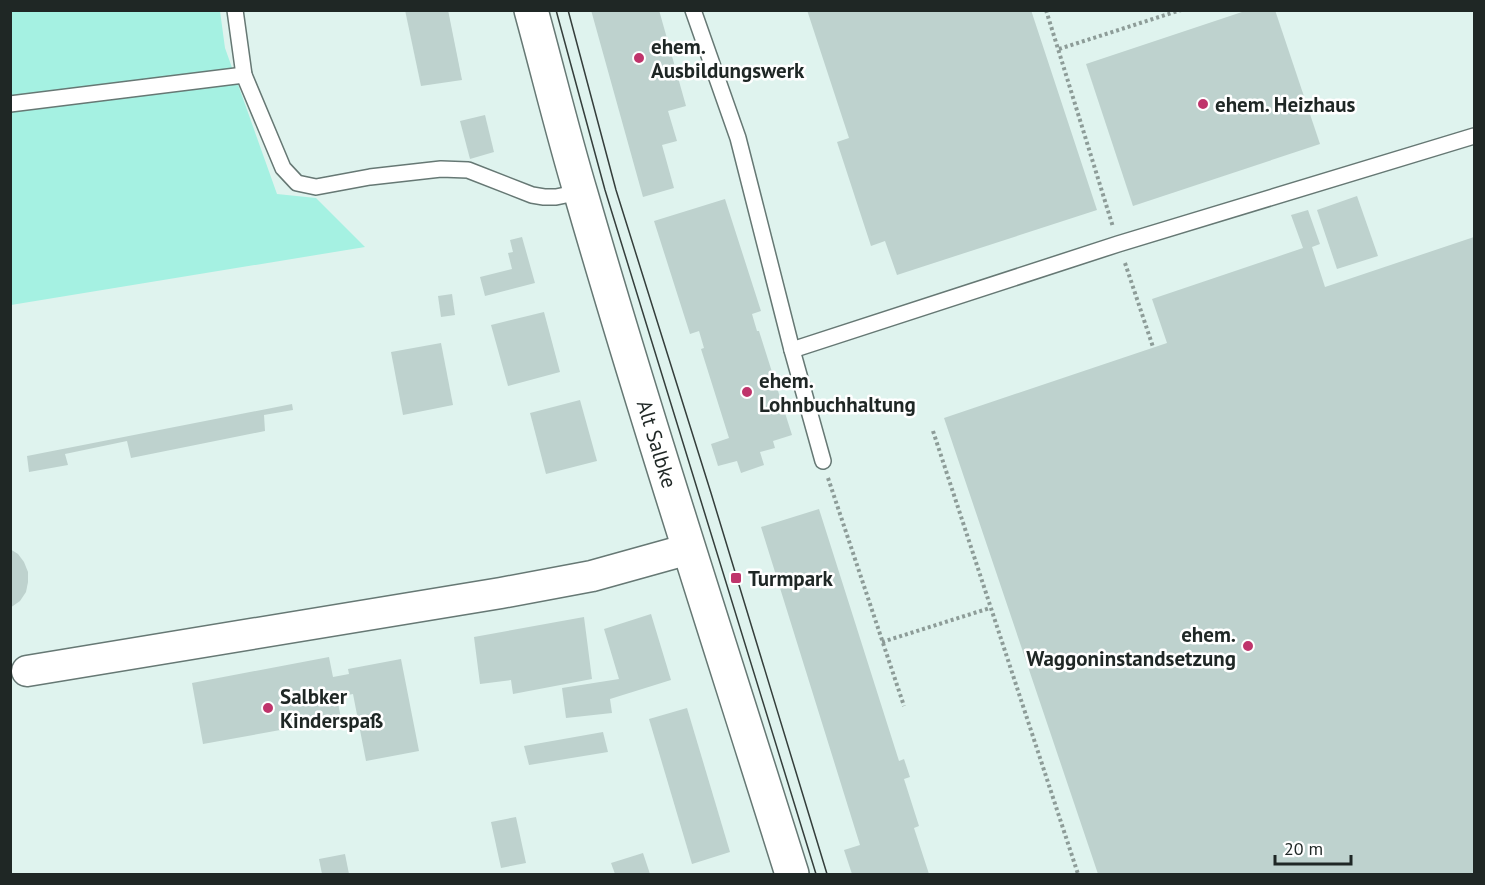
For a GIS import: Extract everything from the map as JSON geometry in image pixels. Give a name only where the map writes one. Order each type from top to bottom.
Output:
[{"type":"main road","name":"Alt Salbke","points":[[531,10],[580,192],[689,549],[792,874]]},
{"type":"street","points":[[27,671],[581,578],[689,549]]},
{"type":"lane","points":[[235,10],[244,75],[282,168],[297,183],[316,187],[370,177],[441,169],[468,170],[532,195],[544,197],[580,192]]},
{"type":"lane","points":[[693,10],[738,138],[823,461]]},
{"type":"lane","points":[[10,104],[244,75]]},
{"type":"lane","points":[[792,350],[1118,244],[1474,136]]},
{"type":"path","points":[[1046,10],[1118,244],[1153,347]]},
{"type":"path","points":[[1059,49],[1181,10]]},
{"type":"path","points":[[933,431],[1078,874]]},
{"type":"path","points":[[823,461],[903,706]]},
{"type":"path","points":[[882,642],[990,608]]},
{"type":"green space","points":[[11,11],[220,11],[225,48],[277,194],[316,198],[365,247],[11,305]]},
{"type":"building","points":[[405,10],[448,10],[462,80],[421,86]]},
{"type":"building","name":"ehem. Ausbildungswerk","points":[[591,10],[659,10],[686,106],[668,111],[677,141],[662,145],[674,188],[643,197]]},
{"type":"building","points":[[807,10],[1031,10],[1097,210],[897,275],[885,241],[871,246],[837,142],[849,138]]},
{"type":"building","name":"ehem. Heizhaus","points":[[1248,10],[1275,10],[1320,144],[1133,206],[1086,64]]},
{"type":"building","points":[[485,115],[494,152],[470,159],[460,121]]},
{"type":"building","points":[[1357,196],[1378,256],[1337,269],[1317,210]]},
{"type":"building","points":[[725,199],[761,311],[752,314],[792,435],[773,441],[775,448],[760,452],[764,465],[741,473],[737,461],[718,466],[711,444],[729,438],[701,349],[704,348],[699,331],[690,334],[654,221]]},
{"type":"building","name":"ehem. Waggoninstandsetzung","points":[[1308,210],[1320,244],[1312,247],[1325,287],[1474,237],[1474,874],[1098,874],[944,418],[1167,343],[1152,299],[1303,248],[1291,215]]},
{"type":"building","points":[[522,237],[535,283],[485,296],[480,277],[512,269],[508,253],[513,252],[510,240]]},
{"type":"building","points":[[452,294],[455,315],[441,317],[438,296]]},
{"type":"building","points":[[544,312],[560,372],[508,386],[491,325]]},
{"type":"building","points":[[441,343],[453,405],[403,415],[391,352]]},
{"type":"building","points":[[580,400],[597,461],[546,474],[530,413]]},
{"type":"building","points":[[292,404],[293,410],[264,415],[265,431],[131,458],[127,441],[65,454],[68,465],[29,472],[27,456]]},
{"type":"building","points":[[819,509],[899,761],[904,759],[910,777],[904,779],[919,826],[914,828],[929,874],[852,874],[844,850],[860,845],[761,527]]},
{"type":"building","points":[[10,549],[24,562],[28,572],[28,582],[26,592],[20,601],[10,608]]},
{"type":"building","points":[[651,614],[671,680],[610,699],[612,713],[566,718],[562,688],[619,679],[604,629]]},
{"type":"building","points":[[584,617],[592,679],[513,694],[511,680],[480,684],[474,637]]},
{"type":"building","name":"Salbker Kinderspaß","points":[[329,657],[333,677],[349,674],[348,669],[401,659],[419,751],[366,761],[353,694],[337,697],[341,719],[203,744],[192,683]]},
{"type":"building","points":[[687,708],[730,852],[692,864],[649,719]]},
{"type":"building","points":[[603,732],[608,752],[529,765],[524,746]]},
{"type":"building","points":[[516,817],[526,863],[501,868],[491,822]]},
{"type":"building","points":[[643,853],[650,874],[615,874],[611,863]]},
{"type":"building","points":[[345,854],[349,874],[322,874],[319,859]]},
{"type":"tram line","points":[[556,10],[605,190],[816,874]]},
{"type":"tram line","points":[[568,10],[616,190],[827,874]]},
{"type":"place","name":"ehem. Ausbildungswerk","points":[[639,58]]},
{"type":"place","name":"ehem. Heizhaus","points":[[1203,104]]},
{"type":"place","name":"ehem. Lohnbuchhaltung","points":[[747,392]]},
{"type":"place","name":"Turmpark","points":[[736,578]]},
{"type":"place","name":"ehem. Waggoninstandsetzung","points":[[1248,646]]},
{"type":"place","name":"Salbker Kinderspaß","points":[[268,708]]}]
